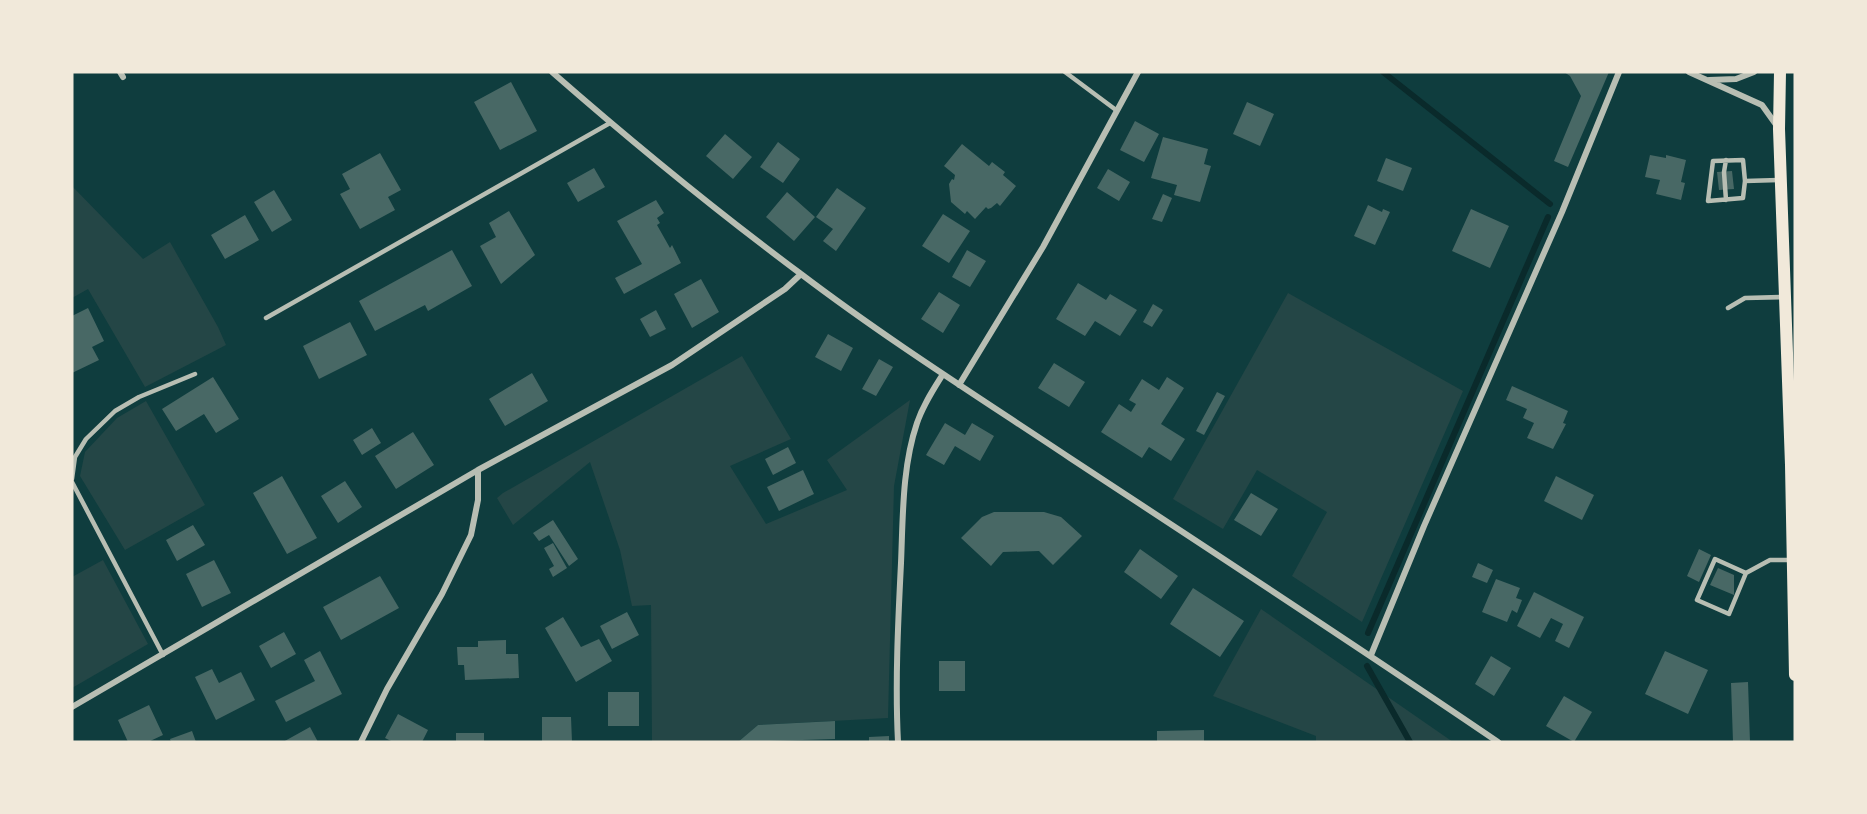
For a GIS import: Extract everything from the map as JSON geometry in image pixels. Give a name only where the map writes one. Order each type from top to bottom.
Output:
[{"type":"main road","points":[[1780,72],[1779,129],[1794,529],[1795,675]]},
{"type":"street","points":[[552,72],[659,164],[801,274],[943,374],[1371,655],[1497,742]]},
{"type":"street","points":[[960,385],[1043,247],[1138,72]]},
{"type":"street","points":[[1371,655],[1424,526],[1562,212],[1619,72]]},
{"type":"street","points":[[1689,72],[1762,105],[1772,116],[1779,129]]},
{"type":"street","points":[[1707,80],[1736,80],[1754,72]]},
{"type":"street","points":[[72,707],[478,470],[672,365],[784,289],[801,274]]},
{"type":"street","points":[[898,742],[896,712],[900,589],[908,465],[918,421],[927,400],[943,374]]},
{"type":"street","points":[[361,742],[387,689],[442,594],[471,535],[478,500],[478,470]]},
{"type":"lane","points":[[1065,72],[1116,110]]},
{"type":"lane","points":[[266,318],[610,123]]},
{"type":"lane","points":[[1726,160],[1724,172],[1726,200]]},
{"type":"lane","points":[[1743,160],[1745,182],[1743,198],[1708,201],[1713,161],[1743,160]]},
{"type":"lane","points":[[1745,182],[1781,180]]},
{"type":"lane","points":[[1728,308],[1744,298],[1786,297]]},
{"type":"lane","points":[[163,655],[72,480],[75,457],[86,439],[115,411],[139,397],[195,374]]},
{"type":"lane","points":[[1746,573],[1714,559],[1697,600],[1729,614],[1746,573],[1770,560],[1793,560]]},
{"type":"shaded area","points":[[72,186],[143,259],[170,242],[226,345],[145,387],[88,289],[72,298]]},
{"type":"shaded area","points":[[1288,293],[1463,391],[1362,622],[1292,576],[1327,512],[1257,470],[1223,529],[1173,499]]},
{"type":"shaded area","points":[[742,356],[791,439],[730,466],[766,524],[847,490],[827,460],[910,400],[894,486],[888,718],[758,725],[738,742],[652,742],[651,605],[632,606],[620,550],[590,462],[513,525],[497,498]]},
{"type":"shaded area","points":[[146,401],[205,505],[125,550],[80,476],[85,452],[117,418]]},
{"type":"shaded area","points":[[103,560],[148,644],[72,688],[72,577]]},
{"type":"shaded area","points":[[1261,609],[1453,742],[1316,742],[1316,736],[1213,696]]},
{"type":"building","points":[[1564,72],[1609,72],[1568,167],[1554,161],[1581,96],[1570,76]]},
{"type":"building","points":[[511,82],[537,131],[500,150],[474,102]]},
{"type":"building","points":[[1247,102],[1274,114],[1260,146],[1233,134]]},
{"type":"building","points":[[1135,121],[1159,134],[1144,162],[1120,150]]},
{"type":"building","points":[[725,134],[752,157],[733,179],[706,156]]},
{"type":"building","points":[[1163,137],[1208,149],[1204,164],[1211,166],[1200,202],[1174,195],[1177,185],[1151,178]]},
{"type":"building","points":[[778,142],[800,159],[783,183],[760,167]]},
{"type":"building","points":[[962,144],[989,166],[992,162],[1005,172],[1003,175],[1016,186],[1000,206],[997,203],[991,208],[986,207],[975,219],[967,211],[965,214],[951,202],[949,184],[952,179],[954,180],[955,175],[944,166]]},
{"type":"building","points":[[380,153],[401,190],[388,197],[395,210],[360,229],[340,194],[350,189],[342,174]]},
{"type":"building","points":[[1650,155],[1666,158],[1666,155],[1686,160],[1681,182],[1685,183],[1681,200],[1656,194],[1660,180],[1645,177]]},
{"type":"building","points":[[1386,158],[1412,168],[1403,191],[1377,181]]},
{"type":"building","points":[[594,168],[605,187],[578,202],[567,183]]},
{"type":"building","points":[[1108,169],[1130,182],[1119,201],[1097,188]]},
{"type":"building","points":[[1732,171],[1734,189],[1719,190],[1717,172]]},
{"type":"building","points":[[837,188],[866,208],[836,251],[823,241],[833,229],[816,217]]},
{"type":"building","points":[[274,190],[292,220],[272,232],[254,202]]},
{"type":"building","points":[[787,192],[815,217],[794,241],[766,217]]},
{"type":"building","points":[[1163,194],[1172,198],[1162,222],[1152,219]]},
{"type":"building","points":[[656,200],[664,213],[657,218],[660,223],[657,225],[670,248],[672,245],[681,263],[624,294],[615,278],[642,264],[617,221]]},
{"type":"building","points":[[1368,205],[1382,212],[1383,209],[1390,212],[1375,245],[1354,236]]},
{"type":"building","points":[[1471,209],[1509,226],[1490,268],[1452,251]]},
{"type":"building","points":[[509,211],[535,255],[501,284],[480,246],[496,237],[489,223]]},
{"type":"building","points":[[943,214],[970,231],[949,263],[922,246]]},
{"type":"building","points":[[245,215],[259,240],[225,259],[211,235]]},
{"type":"building","points":[[452,250],[472,286],[428,311],[425,305],[375,331],[359,301]]},
{"type":"building","points":[[967,250],[986,261],[970,287],[952,277]]},
{"type":"building","points":[[701,279],[719,312],[692,328],[674,294]]},
{"type":"building","points":[[1078,283],[1106,300],[1110,294],[1137,310],[1120,336],[1095,321],[1085,336],[1056,319]]},
{"type":"building","points":[[939,292],[960,305],[943,333],[921,319]]},
{"type":"building","points":[[1153,304],[1163,310],[1152,327],[1143,322]]},
{"type":"building","points":[[88,308],[104,341],[92,347],[99,360],[72,373],[72,316]]},
{"type":"building","points":[[656,310],[666,329],[650,337],[640,319]]},
{"type":"building","points":[[350,322],[367,355],[319,379],[303,346]]},
{"type":"building","points":[[828,334],[853,348],[841,371],[815,357]]},
{"type":"building","points":[[879,359],[893,367],[876,396],[862,389]]},
{"type":"building","points":[[1054,363],[1085,382],[1069,407],[1038,388]]},
{"type":"building","points":[[532,373],[548,401],[505,426],[489,399]]},
{"type":"building","points":[[213,377],[239,419],[216,433],[204,414],[176,431],[162,409]]},
{"type":"building","points":[[1167,377],[1184,388],[1161,424],[1185,439],[1171,461],[1149,447],[1142,458],[1101,432],[1119,404],[1131,412],[1136,404],[1129,400],[1142,379],[1159,390]]},
{"type":"building","points":[[1512,386],[1568,411],[1563,423],[1566,424],[1553,449],[1527,438],[1534,423],[1523,418],[1527,409],[1506,400]]},
{"type":"building","points":[[1217,392],[1225,396],[1204,435],[1196,431]]},
{"type":"building","points":[[945,423],[965,435],[972,423],[994,436],[980,461],[955,446],[944,465],[926,455]]},
{"type":"building","points":[[372,428],[381,443],[362,455],[353,440]]},
{"type":"building","points":[[413,432],[434,465],[396,489],[375,456]]},
{"type":"building","points":[[788,447],[796,463],[773,475],[765,459]]},
{"type":"building","points":[[803,470],[814,494],[779,511],[767,487]]},
{"type":"building","points":[[282,476],[317,538],[287,554],[253,493]]},
{"type":"building","points":[[1556,476],[1594,495],[1582,520],[1544,501]]},
{"type":"building","points":[[345,481],[362,507],[338,523],[321,496]]},
{"type":"building","points":[[1251,493],[1278,509],[1261,536],[1234,520]]},
{"type":"building","points":[[994,512],[1044,512],[1061,517],[1082,536],[1053,565],[1039,551],[1003,552],[991,566],[961,538],[982,517]]},
{"type":"building","points":[[553,520],[578,559],[569,566],[549,535],[539,541],[533,533]]},
{"type":"building","points":[[193,525],[205,545],[177,561],[166,540]]},
{"type":"building","points":[[553,543],[567,568],[553,577],[549,569],[554,566],[544,548]]},
{"type":"building","points":[[1140,549],[1178,576],[1161,599],[1124,572]]},
{"type":"building","points":[[1699,549],[1711,555],[1699,582],[1687,576]]},
{"type":"building","points":[[214,560],[231,593],[202,607],[186,574]]},
{"type":"building","points":[[1478,563],[1493,570],[1487,583],[1472,577]]},
{"type":"building","points":[[1718,568],[1734,575],[1734,595],[1710,585]]},
{"type":"building","points":[[380,576],[399,608],[341,640],[323,607]]},
{"type":"building","points":[[1496,579],[1520,588],[1516,598],[1522,600],[1517,613],[1512,610],[1507,622],[1482,612]]},
{"type":"building","points":[[1193,588],[1244,621],[1220,657],[1170,624]]},
{"type":"building","points":[[1534,592],[1584,617],[1569,648],[1555,641],[1563,624],[1551,618],[1540,638],[1517,626]]},
{"type":"building","points":[[627,612],[639,635],[612,649],[600,626]]},
{"type":"building","points":[[563,617],[581,647],[599,639],[612,661],[576,682],[545,628]]},
{"type":"building","points":[[284,632],[296,654],[271,668],[259,646]]},
{"type":"building","points":[[506,640],[506,654],[518,654],[519,678],[465,680],[464,665],[458,665],[457,647],[478,647],[478,641]]},
{"type":"building","points":[[320,651],[342,694],[286,722],[275,701],[315,681],[304,660]]},
{"type":"building","points":[[1665,651],[1708,670],[1688,714],[1645,694]]},
{"type":"building","points":[[1491,656],[1511,668],[1494,696],[1475,684]]},
{"type":"building","points":[[939,661],[965,661],[965,691],[939,691]]},
{"type":"building","points":[[212,669],[219,683],[241,672],[255,700],[216,720],[195,677]]},
{"type":"building","points":[[1748,682],[1750,742],[1733,742],[1731,683]]},
{"type":"building","points":[[608,692],[639,692],[639,726],[608,726]]},
{"type":"building","points":[[1564,696],[1592,712],[1574,742],[1546,726]]},
{"type":"building","points":[[149,705],[163,735],[148,742],[128,742],[118,720]]},
{"type":"building","points":[[398,714],[428,730],[422,742],[393,742],[385,738]]},
{"type":"building","points":[[542,717],[571,717],[572,742],[542,742]]},
{"type":"building","points":[[835,721],[835,739],[738,742],[758,725]]},
{"type":"building","points":[[310,727],[318,742],[283,742]]},
{"type":"building","points":[[1204,730],[1204,742],[1157,742],[1157,731]]},
{"type":"building","points":[[192,731],[196,742],[171,742],[170,739]]},
{"type":"building","points":[[456,733],[484,733],[484,742],[456,742]]},
{"type":"building","points":[[889,736],[889,742],[869,742],[869,737]]},
{"type":"waterway","points":[[1383,72],[1550,204]]},
{"type":"waterway","points":[[1368,633],[1548,217]]},
{"type":"waterway","points":[[1367,666],[1410,742]]}]
